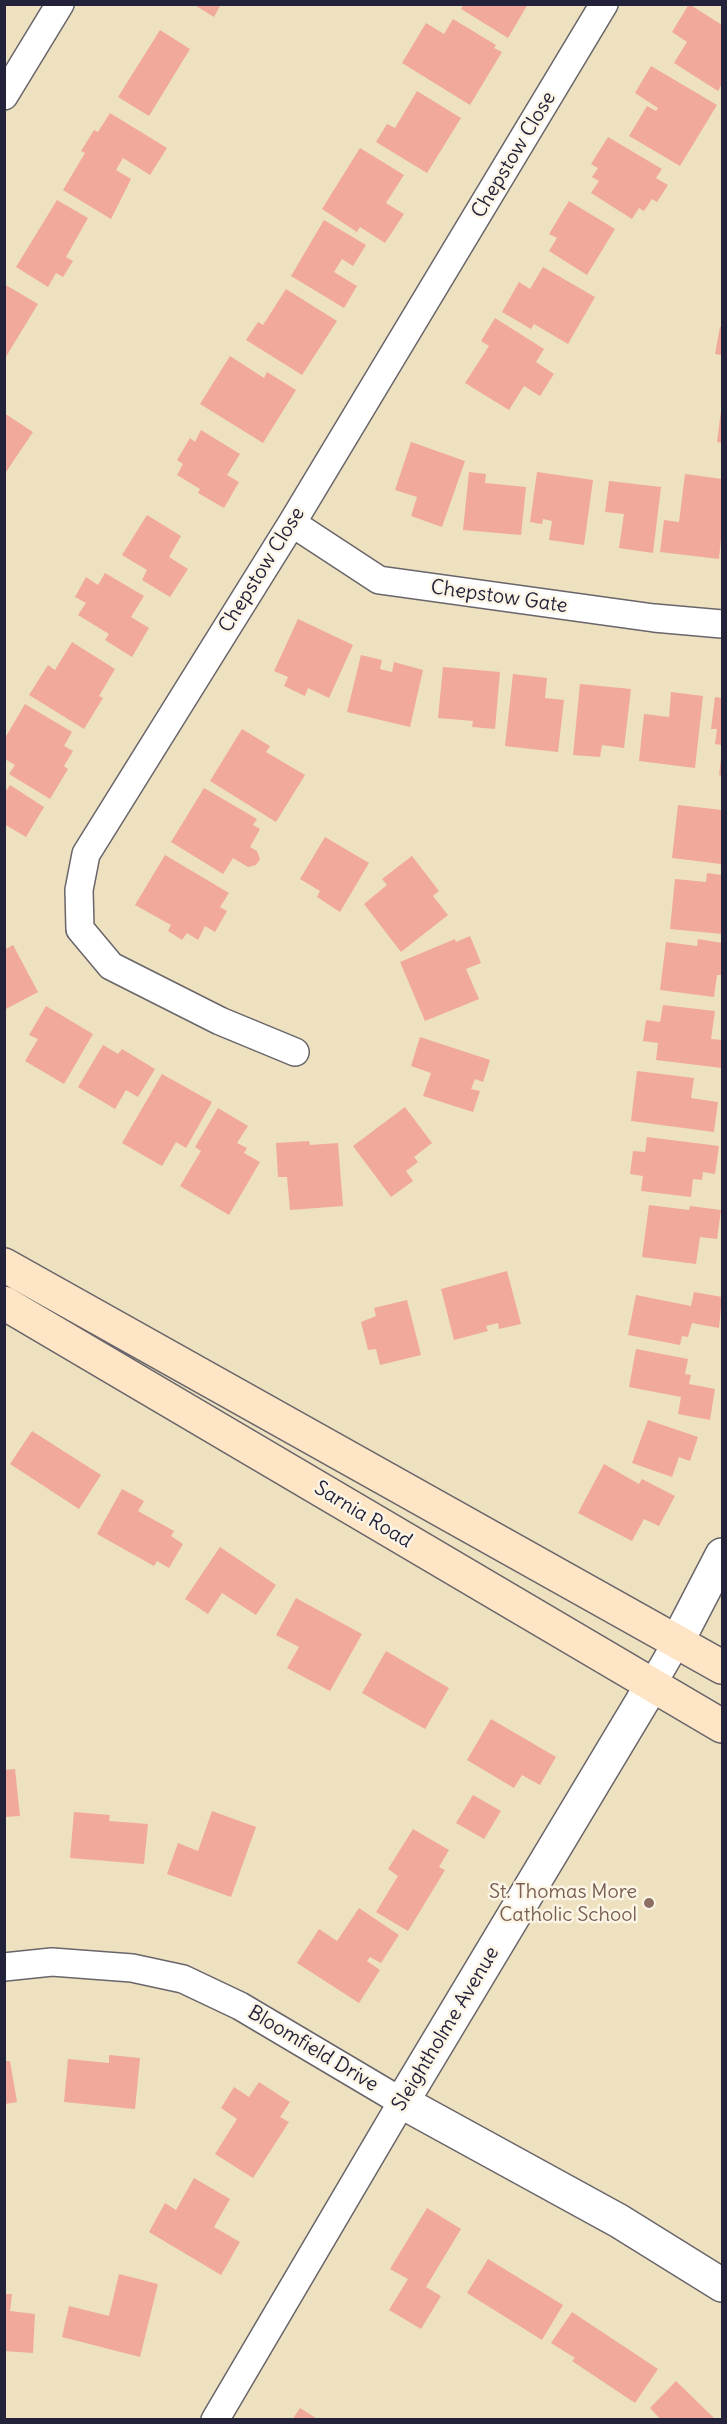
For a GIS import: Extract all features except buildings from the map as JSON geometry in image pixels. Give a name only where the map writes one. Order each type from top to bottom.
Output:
[{"type":"main road","points":[[4,1265],[723,1667]]},
{"type":"main road","name":"Sarnia Road","points":[[4,1303],[723,1726]]},
{"type":"street","points":[[4,96],[60,4]]},
{"type":"street","name":"Chepstow Close","points":[[295,1052],[220,1021],[111,966],[80,929],[79,890],[86,854],[292,523],[604,4]]},
{"type":"street","name":"Chepstow Gate","points":[[292,523],[379,580],[654,618],[723,624]]},
{"type":"street","points":[[678,1640],[723,1555]]},
{"type":"street","name":"Sleightholme Avenue","points":[[215,2420],[678,1640]]},
{"type":"street","name":"Bloomfield Drive","points":[[4,1967],[52,1962],[132,1968],[183,1979],[240,2006],[402,2102],[619,2221],[723,2285]]},
{"type":"place","name":"St. Thomas More Catholic School","points":[[649,1903]]}]
